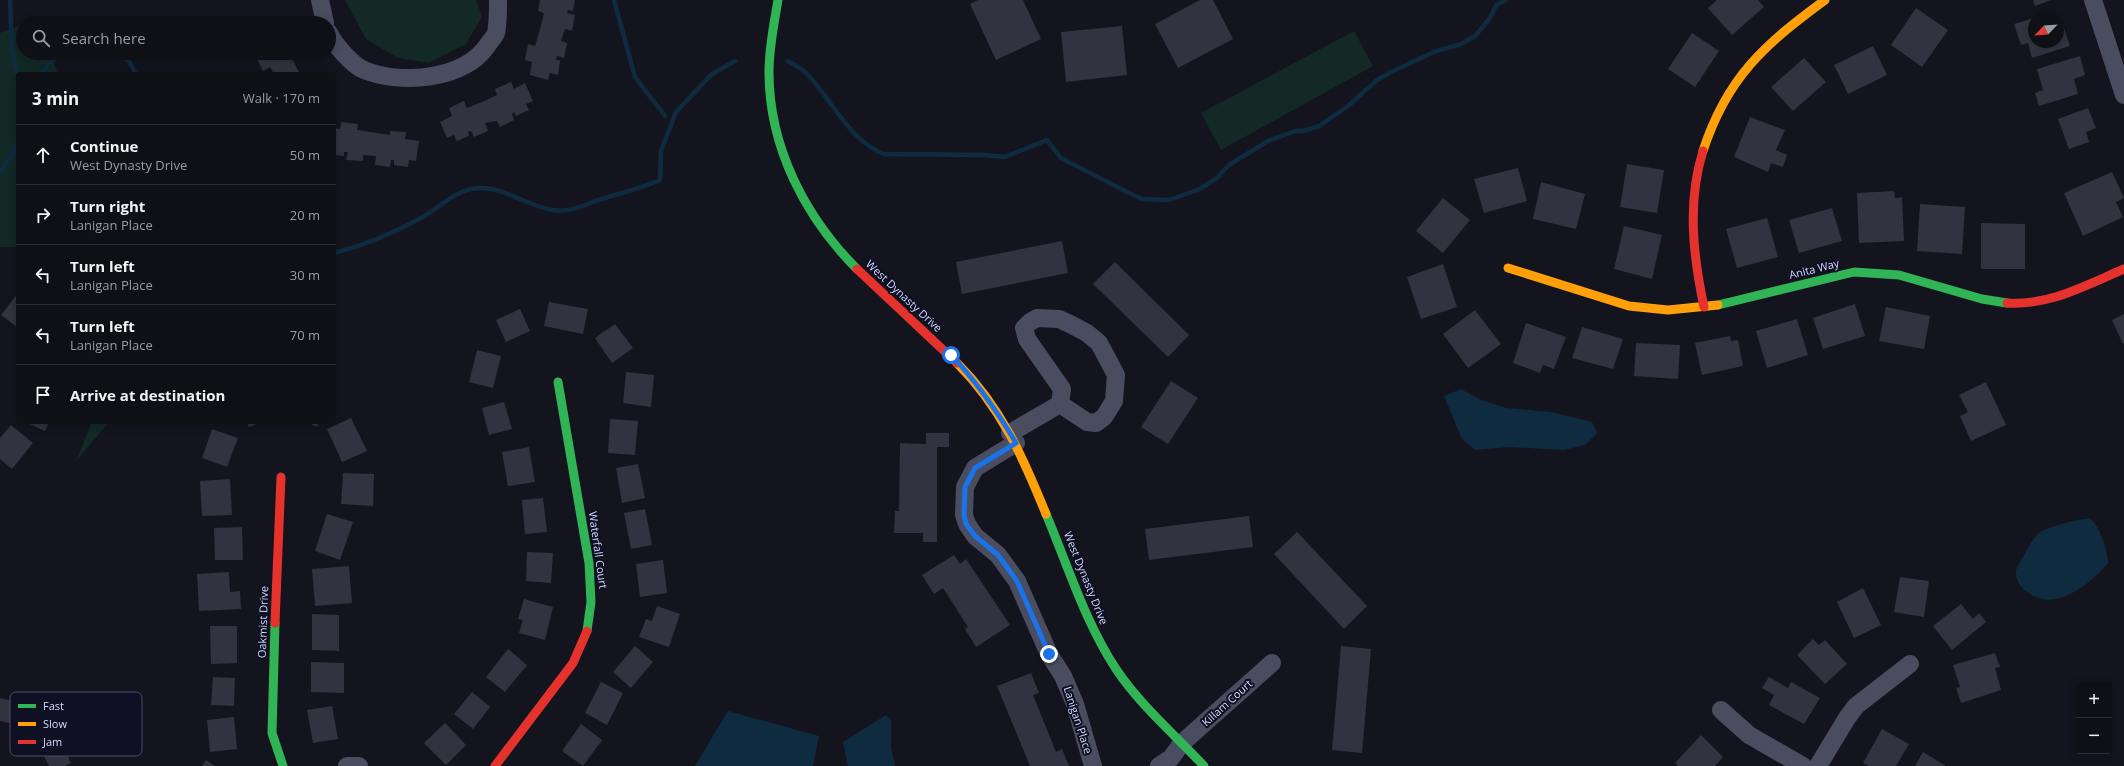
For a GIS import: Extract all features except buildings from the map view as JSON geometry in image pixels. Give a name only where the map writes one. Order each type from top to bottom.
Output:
[{"type":"street","points":[[320,0],[323,16]]},
{"type":"street","points":[[336,46],[362,70],[398,79],[421,78],[456,70],[479,57],[496,34],[498,0]]},
{"type":"street","name":"West Dynasty Drive","points":[[778,0],[770,43],[771,99],[775,124],[783,154],[796,186],[821,229],[832,244],[966,370],[996,410],[1013,438],[1091,624],[1104,649],[1131,689],[1204,766]]},
{"type":"street","points":[[1704,307],[1696,269],[1692,214],[1694,191],[1706,138],[1728,94],[1752,61],[1768,44],[1825,0]]},
{"type":"street","points":[[2094,0],[2119,63],[2124,95]]},
{"type":"street","name":"Anita Way","points":[[1508,268],[1629,306],[1668,310],[1726,304],[1854,272],[1875,272],[1900,275],[1957,293],[2000,302],[2033,302],[2066,292],[2124,269]]},
{"type":"street","points":[[1037,318],[1059,319],[1087,333],[1099,343],[1116,375],[1114,401],[1104,418],[1096,423],[1087,422],[1060,404],[1062,388],[1026,339],[1024,328],[1037,318]]},
{"type":"street","name":"Waterfall Court","points":[[495,766],[573,663],[582,646],[592,613],[593,592],[589,563],[558,382]]},
{"type":"street","name":"Lanigan Place","points":[[1060,404],[975,468],[965,487],[964,515],[966,524],[975,536],[998,555],[1017,581],[1049,654],[1063,676],[1075,704],[1092,766]]},
{"type":"street","name":"Oakmist Drive","points":[[281,477],[271,716],[272,733],[283,766]]},
{"type":"street","name":"Killam Court","points":[[1159,766],[1171,758],[1182,743],[1272,663]]},
{"type":"street","points":[[1818,766],[1856,706],[1910,664]]},
{"type":"street","points":[[1721,710],[1749,735],[1803,766]]},
{"type":"street","points":[[347,766],[359,766]]},
{"type":"green space","points":[[345,0],[476,0],[482,17],[466,44],[429,63],[398,58],[366,39]]},
{"type":"green space","points":[[16,27],[16,60],[53,60],[57,72],[16,72],[16,247],[0,247],[0,33]]},
{"type":"green space","points":[[1354,31],[1373,66],[1221,150],[1201,113]]},
{"type":"green space","points":[[91,424],[107,424],[76,461]]},
{"type":"water","points":[[1461,389],[1481,400],[1506,408],[1551,412],[1592,422],[1597,433],[1585,445],[1564,450],[1509,447],[1475,450],[1462,439],[1444,396]]},
{"type":"water","points":[[2090,518],[2094,522],[2105,545],[2108,563],[2103,569],[2078,590],[2056,599],[2050,600],[2036,597],[2030,594],[2019,584],[2016,571],[2018,565],[2038,534],[2048,528]]},
{"type":"water","points":[[728,711],[819,736],[813,766],[695,766]]},
{"type":"water","points":[[886,715],[891,720],[891,748],[895,766],[848,766],[843,742]]},
{"type":"waterway","points":[[10,0],[12,49],[17,72]]},
{"type":"waterway","points":[[614,0],[635,77],[665,116]]},
{"type":"waterway","points":[[788,61],[806,73],[851,130],[861,140],[884,154],[984,155],[1005,157],[1047,140],[1061,158],[1127,192],[1142,199],[1169,200],[1200,189],[1217,178],[1229,165],[1268,141],[1295,131],[1303,131],[1319,126],[1348,106],[1376,81],[1389,73],[1434,52],[1461,44],[1475,36],[1490,18],[1496,5],[1506,0]]},
{"type":"waterway","points":[[42,72],[53,60]]},
{"type":"waterway","points":[[127,60],[135,72]]},
{"type":"waterway","points":[[336,252],[368,243],[400,229],[421,218],[458,194],[471,189],[492,189],[543,208],[560,211],[580,207],[660,180],[661,151],[676,112],[712,74],[735,61]]},
{"type":"waterway","points":[[0,172],[14,152],[16,145]]},
{"type":"traffic: fast","points":[[778,0],[769,63],[771,100],[775,127],[783,154],[806,204],[838,249],[857,269]]},
{"type":"traffic: fast","points":[[1718,305],[1854,272],[1899,275],[1982,299],[2007,303]]},
{"type":"traffic: fast","points":[[558,382],[589,563],[591,602],[587,631]]},
{"type":"traffic: fast","points":[[1046,514],[1086,613],[1116,669],[1136,695],[1204,766]]},
{"type":"traffic: fast","points":[[275,623],[272,733],[283,766]]},
{"type":"traffic: slow","points":[[1703,151],[1724,102],[1736,82],[1750,64],[1784,32],[1825,0]]},
{"type":"traffic: slow","points":[[1508,268],[1629,306],[1668,310],[1718,305]]},
{"type":"traffic: slow","points":[[957,363],[973,380],[998,415],[1029,473],[1046,514]]},
{"type":"traffic: jam","points":[[1703,151],[1695,190],[1693,229],[1697,268],[1704,307]]},
{"type":"traffic: jam","points":[[857,269],[957,363]]},
{"type":"traffic: jam","points":[[2007,303],[2023,303],[2052,298],[2081,288],[2124,269]]},
{"type":"traffic: jam","points":[[275,623],[281,477]]},
{"type":"traffic: jam","points":[[495,766],[573,663],[587,631]]},
{"type":"route","points":[[951,355],[966,370],[982,390],[1016,443],[975,468],[965,487],[963,500],[966,524],[975,536],[998,555],[1017,581],[1049,654]]}]
